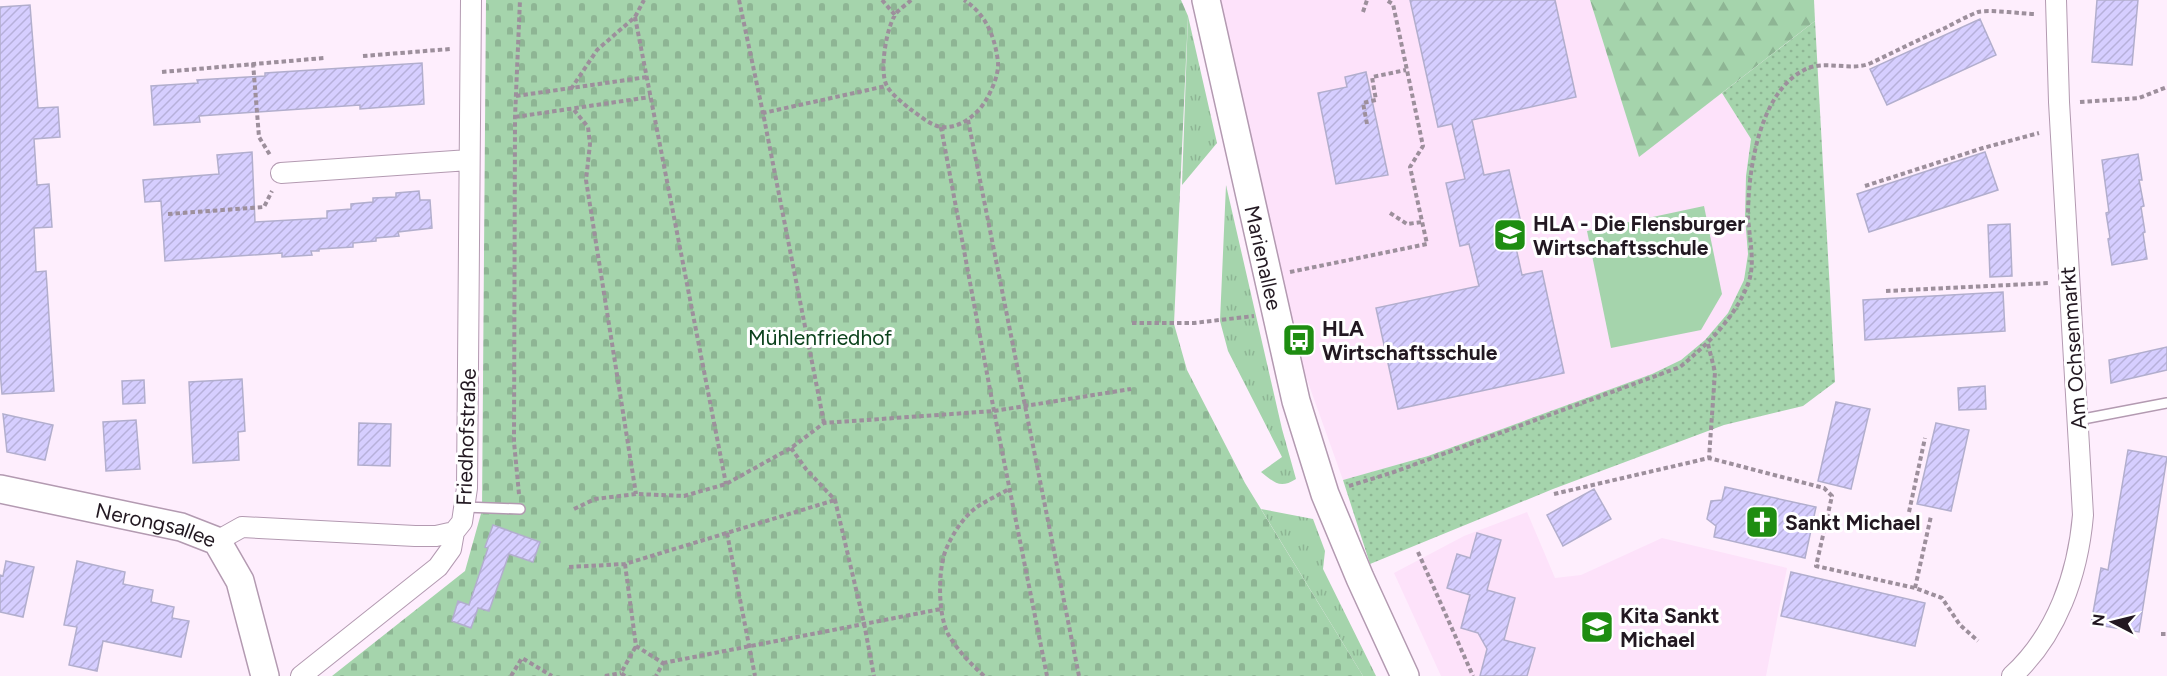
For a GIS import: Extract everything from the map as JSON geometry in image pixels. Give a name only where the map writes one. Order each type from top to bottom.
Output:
[{"type":"main road","name":"Marienallee","points":[[1206,0],[1296,401],[1325,494],[1360,578],[1406,676]]},
{"type":"main road","name":"Nerongsallee","points":[[0,489],[181,527],[217,541]]},
{"type":"main road","points":[[217,541],[240,581],[265,676]]},
{"type":"street","name":"Friedhofstraße","points":[[301,676],[438,567],[451,549],[454,532],[462,522],[467,477],[471,0]]},
{"type":"street","name":"Am Ochsenmarkt","points":[[2025,672],[2060,609],[2073,580],[2080,547],[2083,515],[2060,127],[2056,8]]},
{"type":"street","points":[[281,173],[469,160]]},
{"type":"street","name":"Nerongsallee","points":[[217,541],[242,527],[415,536],[436,536],[454,532]]},
{"type":"lane","points":[[2078,420],[2167,403]]},
{"type":"lane","points":[[465,507],[520,509]]},
{"type":"path","points":[[520,0],[515,117],[514,442],[520,509]]},
{"type":"path","points":[[571,89],[597,50],[635,17],[644,0]]},
{"type":"path","points":[[739,0],[824,423]]},
{"type":"path","points":[[882,0],[895,15]]},
{"type":"path","points":[[911,0],[895,15],[887,36],[884,59],[886,86],[918,115],[941,127],[968,120],[980,110],[990,92],[998,66],[996,44],[983,17],[964,0]]},
{"type":"path","points":[[1363,12],[1367,0]]},
{"type":"path","points":[[1268,277],[1427,244],[1410,167],[1422,146],[1393,4],[1386,0]]},
{"type":"path","points":[[1325,494],[1395,472],[1650,380],[1680,367],[1708,344],[1731,316],[1749,282],[1752,253],[1748,218],[1750,177],[1759,136],[1770,104],[1786,85],[1804,69],[1826,66],[1864,66],[1979,12],[2056,8]]},
{"type":"path","points":[[635,17],[726,484]]},
{"type":"path","points":[[363,56],[472,47]]},
{"type":"path","points":[[162,72],[324,58]]},
{"type":"path","points":[[168,214],[264,207],[281,173],[259,137],[253,63]]},
{"type":"path","points":[[1368,124],[1363,103],[1376,100],[1372,77],[1406,70]]},
{"type":"path","points":[[516,96],[647,77]]},
{"type":"path","points":[[763,113],[886,86]]},
{"type":"path","points":[[2059,102],[2139,98],[2167,87]]},
{"type":"path","points":[[515,117],[650,97]]},
{"type":"path","points":[[574,110],[588,127],[590,144],[586,180],[636,494]]},
{"type":"path","points":[[968,120],[1079,676]]},
{"type":"path","points":[[941,127],[994,411],[1047,676]]},
{"type":"path","points":[[1865,186],[1983,148],[2060,127]]},
{"type":"path","points":[[1390,213],[1407,224],[1422,222]]},
{"type":"path","points":[[1886,291],[2069,282]]},
{"type":"path","points":[[1132,324],[1194,323],[1245,318],[1275,311]]},
{"type":"path","points":[[1708,344],[1716,372],[1708,458]]},
{"type":"path","points":[[574,509],[595,499],[636,494],[684,496],[726,484],[791,448],[824,423],[994,411],[1131,389]]},
{"type":"path","points":[[1909,512],[1925,438]]},
{"type":"path","points":[[791,448],[806,469],[835,500],[874,676]]},
{"type":"path","points":[[1554,494],[1708,458],[1824,488],[1832,496],[1816,566],[1915,588],[1942,598],[1960,625],[1978,641]]},
{"type":"path","points":[[984,676],[963,656],[947,632],[941,609],[941,578],[945,552],[958,527],[976,507],[1010,489]]},
{"type":"path","points":[[569,567],[625,564],[835,500]]},
{"type":"path","points":[[1915,588],[1931,516]]},
{"type":"path","points":[[727,533],[755,676]]},
{"type":"path","points":[[1418,552],[1473,676]]},
{"type":"path","points":[[605,676],[623,675],[636,646],[625,564]]},
{"type":"path","points":[[636,646],[663,663],[941,609]]},
{"type":"path","points":[[2161,634],[2167,634]]},
{"type":"path","points":[[511,676],[522,658],[552,676]]},
{"type":"path","points":[[656,676],[663,663]]},
{"type":"shaded area","name":"HLA - Die Flensburger Wirtschaftsschule","points":[[1220,0],[1590,0],[1639,156],[1722,93],[1751,139],[1746,176],[1745,217],[1748,254],[1744,280],[1728,313],[1705,340],[1681,360],[1652,374],[1428,456],[1343,480],[1304,371]]},
{"type":"shaded area","name":"Kita Sankt Michael","points":[[1527,512],[1555,578],[1581,575],[1662,538],[1787,568],[1766,676],[1441,676],[1394,573],[1464,536]]},
{"type":"green space","name":"Mühlenfriedhof","points":[[486,0],[1181,0],[1188,16],[1174,324],[1187,370],[1245,483],[1363,676],[332,676],[465,571],[482,510]]},
{"type":"green space","points":[[1590,0],[1814,0],[1815,21],[1639,157]]},
{"type":"green space","points":[[1188,16],[1217,143],[1182,185]]},
{"type":"green space","points":[[1815,21],[1835,382],[1803,406],[1724,425],[1553,489],[1370,564],[1343,480],[1428,456],[1652,374],[1681,360],[1705,340],[1728,313],[1744,280],[1748,254],[1745,217],[1746,176],[1751,139],[1722,93]]},
{"type":"green space","points":[[1226,185],[1282,429],[1296,479],[1286,484],[1274,482],[1261,472],[1282,457],[1228,351],[1220,321]]},
{"type":"green space","points":[[1704,206],[1722,294],[1701,330],[1611,348],[1587,231]]},
{"type":"green space","points":[[1261,509],[1313,519],[1325,551],[1323,569],[1376,676],[1363,676]]},
{"type":"building","points":[[1410,0],[1555,0],[1576,97],[1472,120],[1484,175],[1509,170],[1523,232],[1513,234],[1522,275],[1542,271],[1564,373],[1398,409],[1376,308],[1479,286],[1469,244],[1460,246],[1446,183],[1465,179],[1452,124],[1438,127]]},
{"type":"building","points":[[2097,0],[2138,0],[2132,65],[2092,62]]},
{"type":"building","points":[[30,5],[38,108],[58,107],[60,137],[34,139],[37,185],[49,184],[52,227],[34,228],[36,272],[46,271],[54,391],[2,394],[0,370],[0,7]]},
{"type":"building","points":[[1980,19],[1996,55],[1887,105],[1870,69]]},
{"type":"building","points":[[422,63],[424,104],[360,109],[360,105],[199,116],[200,122],[154,125],[151,86],[198,83],[197,80],[265,76],[265,73]]},
{"type":"building","points":[[1366,72],[1388,175],[1336,184],[1318,93],[1347,87],[1345,77]]},
{"type":"building","points":[[252,152],[255,222],[327,218],[327,211],[351,209],[351,204],[373,202],[373,198],[396,197],[396,193],[419,191],[420,200],[430,200],[432,228],[398,232],[399,236],[353,243],[353,247],[319,249],[319,251],[311,251],[312,255],[282,257],[282,253],[165,261],[161,201],[145,202],[143,180],[219,174],[217,155]]},
{"type":"building","points":[[1985,152],[1998,190],[1869,232],[1857,194]]},
{"type":"building","points":[[2138,154],[2147,259],[2112,265],[2106,213],[2109,212],[2102,160]]},
{"type":"building","points":[[2010,224],[2012,276],[1990,277],[1988,225]]},
{"type":"building","points":[[2003,292],[2005,331],[1865,340],[1863,300]]},
{"type":"building","points":[[2167,347],[2167,370],[2111,383],[2109,360]]},
{"type":"building","points":[[242,379],[245,431],[238,432],[239,460],[193,463],[189,382]]},
{"type":"building","points":[[144,380],[145,403],[123,404],[122,381]]},
{"type":"building","points":[[1985,386],[1986,409],[1959,410],[1958,388]]},
{"type":"building","points":[[1836,402],[1870,409],[1851,489],[1818,481]]},
{"type":"building","points":[[3,414],[53,425],[45,460],[7,452]]},
{"type":"building","points":[[136,420],[140,469],[106,471],[103,422]]},
{"type":"building","points":[[359,423],[391,424],[390,466],[358,465]]},
{"type":"building","points":[[1936,423],[1969,430],[1951,511],[1917,504]]},
{"type":"building","points":[[2128,450],[2167,457],[2139,632],[2091,624],[2101,568],[2108,570]]},
{"type":"building","name":"Sankt Michael","points":[[1725,487],[1816,507],[1805,558],[1714,537],[1716,526],[1707,519],[1711,501],[1722,500]]},
{"type":"building","points":[[1594,489],[1611,519],[1563,546],[1547,515]]},
{"type":"building","points":[[493,525],[540,542],[533,562],[509,554],[489,611],[478,608],[471,628],[452,621],[458,601],[469,605],[488,548],[485,547]]},
{"type":"building","points":[[1477,533],[1501,540],[1487,590],[1515,598],[1504,640],[1535,648],[1527,676],[1480,676],[1487,649],[1478,633],[1461,628],[1470,595],[1447,588],[1457,554],[1470,558]]},
{"type":"building","points":[[6,561],[34,567],[23,617],[0,612],[0,575],[3,576]]},
{"type":"building","points":[[77,561],[125,572],[123,584],[153,590],[151,602],[174,607],[172,618],[189,621],[181,657],[103,641],[97,671],[69,665],[77,627],[64,625]]},
{"type":"building","points":[[1791,572],[1925,603],[1915,646],[1781,616]]},
{"type":"place","name":"HLA - Die Flensburger Wirtschaftsschule","points":[[1510,235]]},
{"type":"place","name":"HLA Wirtschaftsschule","points":[[1299,340]]},
{"type":"place","name":"Sankt Michael","points":[[1762,522]]},
{"type":"place","name":"Kita Sankt Michael","points":[[1597,627]]}]
